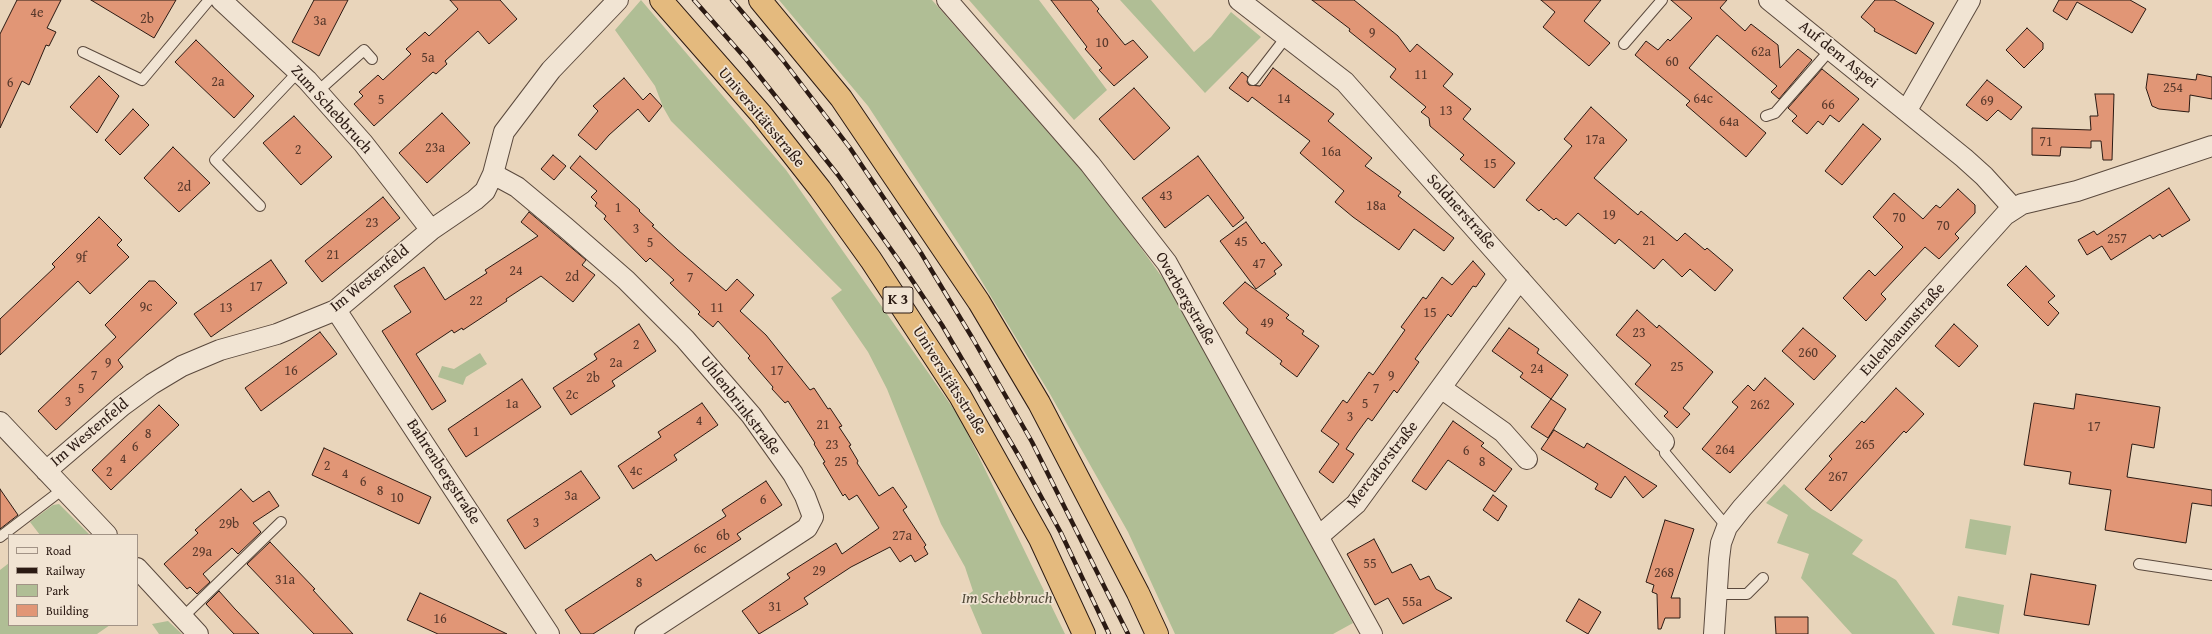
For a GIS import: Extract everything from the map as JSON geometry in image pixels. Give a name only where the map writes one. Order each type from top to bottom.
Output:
[{"type":"highway","name":"Universitätsstraße","points":[[661,0],[761,114],[820,189],[871,260],[960,396],[1040,539],[1084,634]]},
{"type":"highway","points":[[760,0],[841,98],[979,302],[1039,403],[1138,593],[1157,634]]},
{"type":"street","name":"Zum Schebbruch","points":[[221,0],[298,72],[317,92],[363,143],[431,230]]},
{"type":"street","name":"Im Westenfeld","points":[[46,471],[122,406],[152,384],[182,366],[220,350],[277,334],[336,310],[431,230],[475,200],[484,191],[493,174],[504,132],[536,87],[618,0]]},
{"type":"street","name":"Overbergstraße","points":[[947,0],[1090,164],[1167,263],[1372,634]]},
{"type":"street","name":"Soldnerstraße","points":[[1239,0],[1345,82],[1664,442]]},
{"type":"street","name":"Auf dem Aspei","points":[[1769,0],[1907,110],[1984,176],[2014,208]]},
{"type":"street","points":[[1907,110],[1970,0]]},
{"type":"street","name":"Eulenbaumstraße","points":[[1714,634],[1721,543],[1727,527],[1742,508],[1997,224],[2014,208],[2034,201],[2076,191],[2212,146]]},
{"type":"street","name":"Uhlenbrinkstraße","points":[[493,174],[517,187],[626,280],[685,339],[751,415],[806,496],[813,517],[807,528],[645,634]]},
{"type":"street","name":"Mercatorstraße","points":[[1319,536],[1356,504],[1520,279]]},
{"type":"street","name":"Bahrenbergstraße","points":[[336,310],[549,634]]},
{"type":"street","points":[[1441,388],[1503,432],[1527,459]]},
{"type":"street","points":[[0,422],[106,534]]},
{"type":"street","points":[[138,569],[198,634]]},
{"type":"lane","points":[[83,52],[142,80],[210,0]]},
{"type":"lane","points":[[1624,44],[1662,0]]},
{"type":"lane","points":[[1253,80],[1286,36]]},
{"type":"lane","points":[[1766,116],[1775,113],[1831,49]]},
{"type":"lane","points":[[317,92],[364,50],[372,59]]},
{"type":"lane","points":[[260,206],[215,160],[298,72]]},
{"type":"lane","points":[[1664,442],[1665,453],[1727,527]]},
{"type":"lane","points":[[0,537],[63,489]]},
{"type":"lane","points":[[183,617],[282,522]]},
{"type":"lane","points":[[2139,564],[2212,575]]},
{"type":"lane","points":[[1716,594],[1747,594],[1763,578]]},
{"type":"green space","name":"Im Schebbruch","points":[[641,0],[786,170],[960,418],[1065,634],[982,634],[966,596],[973,591],[965,567],[941,524],[887,389],[868,352],[831,298],[842,290],[671,121],[663,107],[655,86],[615,30]]},
{"type":"green space","points":[[779,0],[932,0],[1102,194],[1172,291],[1239,407],[1353,623],[1333,634],[1175,634],[1128,532],[1050,394],[964,252],[868,106]]},
{"type":"green space","points":[[969,0],[1039,0],[1107,90],[1074,120]]},
{"type":"green space","points":[[1120,0],[1151,0],[1194,52],[1211,37],[1231,12],[1261,37],[1205,93]]},
{"type":"green space","points":[[480,353],[487,364],[466,377],[463,385],[438,377],[442,366],[454,369]]},
{"type":"green space","points":[[1784,484],[1812,509],[1863,540],[1852,554],[1896,580],[1935,634],[1852,634],[1801,578],[1809,554],[1777,543],[1788,515],[1766,503]]},
{"type":"green space","points":[[59,504],[89,534],[39,534],[30,522],[53,505]]},
{"type":"green space","points":[[1970,519],[2011,526],[2006,555],[1965,548]]},
{"type":"green space","points":[[8,564],[8,626],[109,626],[97,634],[0,634],[0,570]]},
{"type":"green space","points":[[1958,596],[2004,605],[1999,634],[1952,625]]},
{"type":"green space","points":[[168,621],[182,634],[159,634],[152,624]]},
{"type":"building","points":[[17,0],[61,0],[47,28],[56,32],[49,46],[46,45],[29,85],[22,81],[0,128],[0,34]]},
{"type":"building","points":[[91,0],[176,0],[154,38]]},
{"type":"building","points":[[314,0],[348,0],[319,56],[292,42]]},
{"type":"building","points":[[450,0],[500,0],[517,19],[489,44],[478,31],[445,61],[447,64],[436,74],[433,72],[374,126],[354,104],[363,96],[359,92],[378,75],[383,80],[411,54],[406,49],[425,32],[429,36],[458,9]]},
{"type":"building","points":[[1051,0],[1091,0],[1099,9],[1097,11],[1125,45],[1133,40],[1148,57],[1114,86],[1099,70],[1102,68],[1085,49],[1087,47]]},
{"type":"building","points":[[1312,0],[1354,0],[1398,36],[1410,52],[1417,44],[1453,74],[1443,86],[1471,109],[1463,119],[1515,163],[1494,188],[1460,159],[1464,155],[1430,126],[1429,118],[1421,112],[1426,107],[1390,77],[1396,69],[1349,31],[1350,29]]},
{"type":"building","points":[[1541,0],[1601,0],[1584,21],[1610,43],[1589,66],[1543,27],[1555,12]]},
{"type":"building","points":[[1671,0],[1727,0],[1720,8],[1745,31],[1751,24],[1778,45],[1780,68],[1798,49],[1812,60],[1779,99],[1771,92],[1777,86],[1717,35],[1689,68],[1766,133],[1746,157],[1686,105],[1690,101],[1635,55],[1646,41],[1658,50],[1668,39],[1670,41],[1692,18]]},
{"type":"building","points":[[1875,0],[1894,0],[1934,23],[1916,54],[1874,31],[1875,29],[1861,17]]},
{"type":"building","points":[[2059,0],[2130,0],[2146,9],[2132,33],[2077,2],[2067,20],[2053,11]]},
{"type":"building","points":[[2027,28],[2043,43],[2043,49],[2024,68],[2006,50]]},
{"type":"building","points":[[196,40],[254,96],[234,118],[175,62]]},
{"type":"building","points":[[1273,68],[1334,114],[1328,121],[1372,158],[1365,166],[1401,192],[1398,196],[1454,238],[1444,251],[1414,229],[1399,250],[1353,217],[1335,202],[1344,191],[1300,153],[1310,141],[1252,97],[1248,102],[1229,88],[1242,72],[1248,77],[1247,82],[1249,85],[1260,86]]},
{"type":"building","points":[[1822,69],[1859,99],[1839,122],[1830,115],[1823,125],[1818,121],[1807,134],[1792,121],[1797,116],[1788,108]]},
{"type":"building","points":[[2148,74],[2196,80],[2197,74],[2212,77],[2212,99],[2190,95],[2189,112],[2159,109],[2152,106],[2146,88]]},
{"type":"building","points":[[99,76],[119,96],[97,133],[70,107]]},
{"type":"building","points":[[624,78],[643,100],[650,93],[662,106],[649,122],[638,109],[609,135],[596,150],[578,135],[598,111],[593,106]]},
{"type":"building","points":[[1987,80],[2022,107],[2011,120],[1998,110],[1987,121],[1966,105]]},
{"type":"building","points":[[1134,88],[1170,128],[1134,160],[1099,119]]},
{"type":"building","points":[[2095,94],[2114,94],[2112,160],[2103,160],[2101,141],[2091,141],[2091,148],[2061,147],[2060,156],[2032,155],[2032,128],[2091,130],[2090,116],[2098,116]]},
{"type":"building","points":[[1591,107],[1627,140],[1594,178],[1638,215],[1641,211],[1677,241],[1685,233],[1705,250],[1707,248],[1733,270],[1715,291],[1690,269],[1682,277],[1663,259],[1654,269],[1619,239],[1615,244],[1578,213],[1566,226],[1556,218],[1554,220],[1541,209],[1539,211],[1526,200],[1572,146],[1564,139]]},
{"type":"building","points":[[133,109],[149,125],[120,155],[105,140]]},
{"type":"building","points":[[442,113],[470,143],[427,183],[399,153]]},
{"type":"building","points":[[294,116],[332,157],[301,185],[263,143]]},
{"type":"building","points":[[1863,124],[1881,139],[1842,185],[1825,171]]},
{"type":"building","points":[[173,147],[210,183],[179,212],[144,178]]},
{"type":"building","points":[[553,155],[566,166],[554,180],[541,169]]},
{"type":"building","points":[[580,156],[640,210],[639,211],[654,225],[652,226],[726,291],[737,279],[754,295],[740,311],[766,335],[810,390],[814,388],[828,409],[830,408],[842,426],[839,427],[851,445],[849,446],[858,461],[857,463],[879,496],[893,487],[907,507],[903,510],[926,545],[924,547],[928,554],[915,562],[911,555],[900,562],[890,547],[851,567],[804,598],[808,604],[759,634],[742,611],[790,578],[787,574],[836,543],[842,554],[879,528],[857,495],[849,500],[845,494],[843,496],[823,463],[825,462],[814,444],[815,443],[788,401],[785,403],[772,389],[773,387],[748,358],[750,356],[718,321],[713,327],[698,314],[700,312],[670,283],[674,280],[650,258],[646,262],[604,219],[606,216],[595,206],[597,203],[591,197],[597,191],[570,168]]},
{"type":"building","points":[[1198,156],[1244,218],[1233,227],[1208,195],[1165,228],[1142,198]]},
{"type":"building","points":[[2169,188],[2190,220],[2162,237],[2160,234],[2153,239],[2150,235],[2111,260],[2102,246],[2087,255],[2078,240],[2094,231],[2097,235]]},
{"type":"building","points":[[1958,189],[1975,205],[1975,213],[1955,234],[1959,238],[1939,259],[1925,247],[1881,294],[1886,299],[1866,321],[1843,298],[1869,270],[1875,276],[1903,247],[1873,217],[1894,193],[1923,219],[1936,205],[1940,208]]},
{"type":"building","points":[[383,197],[400,218],[322,282],[305,261]]},
{"type":"building","points":[[529,212],[586,260],[582,265],[595,275],[573,302],[541,276],[506,299],[507,301],[463,330],[462,328],[454,333],[452,330],[416,354],[446,401],[432,410],[382,331],[411,312],[394,286],[424,267],[445,300],[487,273],[485,270],[538,236],[521,222]]},
{"type":"building","points":[[99,217],[122,240],[117,245],[129,257],[90,294],[78,281],[0,355],[0,319],[55,267],[52,264]]},
{"type":"building","points":[[1246,222],[1262,244],[1264,242],[1282,265],[1274,271],[1276,274],[1256,289],[1220,241]]},
{"type":"building","points":[[271,260],[287,283],[211,337],[194,314]]},
{"type":"building","points":[[1473,261],[1485,274],[1476,287],[1473,286],[1451,317],[1448,314],[1415,359],[1419,362],[1397,393],[1394,390],[1372,421],[1368,418],[1357,433],[1346,449],[1354,454],[1333,483],[1319,472],[1339,444],[1321,431],[1343,400],[1347,403],[1369,372],[1373,375],[1405,330],[1401,327],[1423,297],[1426,299],[1442,277],[1452,285]]},
{"type":"building","points":[[2026,266],[2055,296],[2048,302],[2059,313],[2048,326],[2007,285]]},
{"type":"building","points":[[149,281],[155,281],[177,303],[118,360],[123,367],[56,430],[38,411],[116,337],[105,325]]},
{"type":"building","points":[[1245,282],[1289,315],[1286,318],[1304,331],[1302,334],[1319,346],[1297,377],[1280,364],[1282,361],[1246,333],[1248,329],[1223,303]]},
{"type":"building","points":[[1637,310],[1657,328],[1659,325],[1713,372],[1683,408],[1690,414],[1677,428],[1664,416],[1668,412],[1635,384],[1651,365],[1616,335]]},
{"type":"building","points":[[639,324],[656,351],[612,381],[615,386],[571,415],[553,388],[597,359],[594,354]]},
{"type":"building","points":[[1954,324],[1978,346],[1959,367],[1935,346]]},
{"type":"building","points":[[1509,328],[1539,349],[1537,353],[1568,375],[1551,399],[1520,377],[1523,373],[1492,351]]},
{"type":"building","points":[[1803,328],[1836,356],[1814,380],[1782,351]]},
{"type":"building","points":[[320,332],[337,354],[261,411],[245,388]]},
{"type":"building","points":[[1765,378],[1794,404],[1730,473],[1702,449],[1738,407],[1732,402],[1748,385],[1754,391]]},
{"type":"building","points":[[522,379],[541,407],[466,457],[448,429]]},
{"type":"building","points":[[1896,388],[1924,414],[1906,433],[1904,431],[1831,511],[1805,489],[1832,459],[1829,456],[1862,421],[1864,423]]},
{"type":"building","points":[[2076,394],[2160,407],[2154,448],[2132,444],[2127,477],[2212,490],[2212,506],[2192,503],[2186,543],[2105,530],[2111,490],[2069,484],[2071,472],[2024,465],[2034,403],[2074,409]]},
{"type":"building","points":[[1551,399],[1566,409],[1548,438],[1531,427]]},
{"type":"building","points":[[702,403],[718,425],[674,455],[677,460],[633,489],[618,466],[661,437],[658,432]]},
{"type":"building","points":[[159,405],[179,425],[111,490],[92,470]]},
{"type":"building","points":[[1453,421],[1484,443],[1481,446],[1512,469],[1495,492],[1448,460],[1426,490],[1412,481]]},
{"type":"building","points":[[1554,430],[1584,448],[1587,443],[1657,486],[1643,498],[1625,476],[1611,498],[1595,489],[1598,484],[1541,449]]},
{"type":"building","points":[[324,448],[431,497],[419,524],[312,475]]},
{"type":"building","points":[[581,471],[600,498],[525,549],[507,520]]},
{"type":"building","points":[[766,481],[782,505],[737,534],[741,539],[593,634],[581,634],[565,610],[651,554],[656,561],[726,516],[722,510]]},
{"type":"building","points":[[0,489],[18,515],[0,529]]},
{"type":"building","points":[[241,489],[253,502],[269,491],[279,506],[253,523],[261,532],[238,554],[232,548],[203,574],[210,582],[197,594],[190,587],[187,589],[164,564],[198,533],[195,530]]},
{"type":"building","points":[[1493,495],[1507,506],[1498,521],[1483,510]]},
{"type":"building","points":[[1665,520],[1694,529],[1671,598],[1680,598],[1680,618],[1665,618],[1661,629],[1658,629],[1657,594],[1652,592],[1654,585],[1646,582]]},
{"type":"building","points":[[1374,539],[1392,573],[1411,564],[1420,580],[1429,576],[1436,589],[1452,598],[1403,624],[1388,598],[1375,605],[1347,554]]},
{"type":"building","points":[[270,542],[315,589],[313,590],[353,634],[314,634],[247,564]]},
{"type":"building","points":[[2031,574],[2096,585],[2089,625],[2024,615]]},
{"type":"building","points":[[219,591],[259,634],[234,634],[206,604]]},
{"type":"building","points":[[420,593],[507,634],[438,634],[407,620]]},
{"type":"building","points":[[1579,599],[1601,612],[1588,634],[1566,621]]},
{"type":"building","points":[[1775,617],[1808,617],[1808,634],[1776,634]]},
{"type":"railway","points":[[694,0],[746,59],[838,175],[900,262],[942,325],[1020,458],[1061,533],[1109,634]]},
{"type":"railway","points":[[732,0],[782,59],[850,148],[921,253],[973,339],[1032,442],[1128,634]]}]
